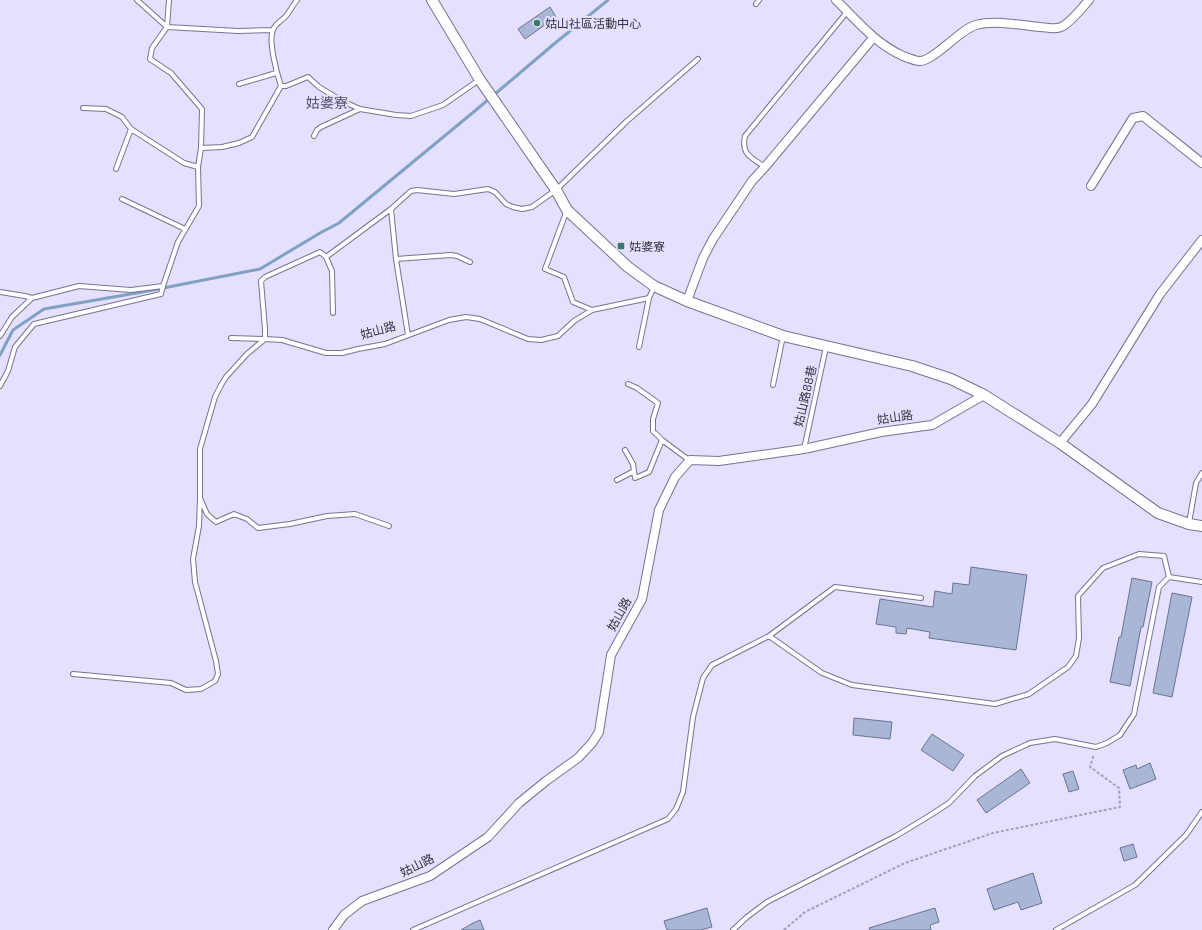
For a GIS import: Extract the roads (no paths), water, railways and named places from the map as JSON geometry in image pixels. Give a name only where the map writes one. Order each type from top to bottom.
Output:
[{"type":"street","points":[[432,0],[480,80],[556,190],[567,210],[628,267],[654,286],[687,301],[783,336],[912,366],[951,379],[984,394],[1060,443],[1158,513],[1189,524],[1202,526]]},
{"type":"street","points":[[836,0],[873,38],[891,51],[910,59],[921,61],[932,56],[975,25],[991,23],[1061,28],[1075,16],[1089,0]]},
{"type":"street","points":[[687,301],[703,258],[713,239],[752,181],[873,38]]},
{"type":"street","points":[[1091,186],[1134,118],[1143,116],[1202,163]]},
{"type":"street","points":[[1060,443],[1092,404],[1160,294],[1202,240]]},
{"type":"street","name":"姑山路","points":[[333,930],[344,915],[362,901],[430,876],[488,838],[519,803],[578,758],[592,744],[599,732],[611,655],[642,599],[659,510],[675,477],[690,460],[719,461],[804,449],[881,432],[932,425],[984,394]]},
{"type":"lane","points":[[137,0],[168,28],[238,31],[273,30]]},
{"type":"lane","points":[[0,386],[8,371],[15,347],[34,324],[161,294],[178,242],[198,206],[198,167],[201,148],[202,109],[171,73],[150,59],[152,48],[168,28],[169,0]]},
{"type":"lane","points":[[281,86],[276,73],[272,38],[273,30],[276,24],[285,17],[297,0]]},
{"type":"lane","points":[[765,167],[747,154],[743,145],[745,136],[847,11]]},
{"type":"lane","points":[[326,257],[411,191],[417,190],[454,194],[488,189],[495,192],[506,204],[522,209],[532,207],[556,190],[627,121],[698,59]]},
{"type":"lane","points":[[239,84],[276,73]]},
{"type":"lane","points":[[281,86],[286,86],[308,77],[342,101],[360,109],[411,116],[443,105],[480,80]]},
{"type":"lane","points":[[201,148],[222,147],[239,143],[252,136],[281,86]]},
{"type":"lane","points":[[83,108],[106,109],[122,117],[131,129],[184,163],[198,167]]},
{"type":"lane","points":[[314,136],[320,127],[360,109]]},
{"type":"lane","points":[[116,169],[131,129]]},
{"type":"lane","points":[[122,199],[185,229]]},
{"type":"lane","points":[[391,208],[396,259],[408,335]]},
{"type":"lane","points":[[567,210],[545,269],[564,277],[573,302],[592,310]]},
{"type":"lane","points":[[73,674],[171,683],[186,690],[201,689],[215,681],[218,674],[216,661],[195,582],[193,559],[199,526],[200,449],[215,397],[221,385],[230,373],[265,339],[262,281],[265,277],[320,252],[326,257],[332,271],[333,312]]},
{"type":"lane","points":[[396,259],[451,255],[470,262]]},
{"type":"lane","points":[[0,336],[12,317],[32,298],[79,286],[130,290],[164,286]]},
{"type":"lane","points":[[639,347],[649,298],[654,286]]},
{"type":"lane","points":[[0,292],[32,298]]},
{"type":"lane","name":"姑山路","points":[[231,338],[282,340],[326,352],[342,353],[385,344],[449,320],[466,317],[480,319],[528,339],[541,340],[558,336],[574,321],[592,310],[649,298]]},
{"type":"lane","points":[[773,384],[783,336]]},
{"type":"lane","name":"姑山路88巷","points":[[804,449],[826,347]]},
{"type":"lane","points":[[628,384],[637,388],[658,403],[653,419],[653,431],[662,440],[690,460]]},
{"type":"lane","points":[[625,450],[633,464],[636,478],[649,472],[662,440]]},
{"type":"lane","points":[[617,480],[634,471]]},
{"type":"lane","points":[[1189,524],[1196,482],[1202,473]]},
{"type":"lane","points":[[200,498],[207,514],[216,522],[234,514],[247,519],[258,528],[290,524],[327,516],[355,514],[389,526]]},
{"type":"lane","points":[[770,636],[822,673],[852,685],[995,704],[1029,694],[1068,666],[1076,656],[1079,638],[1078,596],[1103,568],[1139,554],[1164,556],[1169,577]]},
{"type":"lane","points":[[1169,577],[1202,582]]},
{"type":"lane","points":[[733,930],[767,902],[896,836],[929,816],[949,803],[975,776],[1002,756],[1030,743],[1055,739],[1096,747],[1108,743],[1120,735],[1134,714],[1159,587],[1169,577]]},
{"type":"lane","points":[[413,930],[668,819],[676,809],[683,792],[693,717],[703,678],[712,665],[770,636],[835,587],[922,598]]},
{"type":"lane","points":[[1056,930],[1135,885],[1186,835],[1202,812]]},
{"type":"waterway","points":[[0,355],[13,330],[44,309],[148,291],[260,269],[339,223],[608,0]]},
{"type":"place","name":"姑山社區活動中心","points":[[537,23]]},
{"type":"place","name":"姑婆寮","points":[[621,246]]},
{"type":"district","name":"姑婆寮","points":[[327,103]]}]
